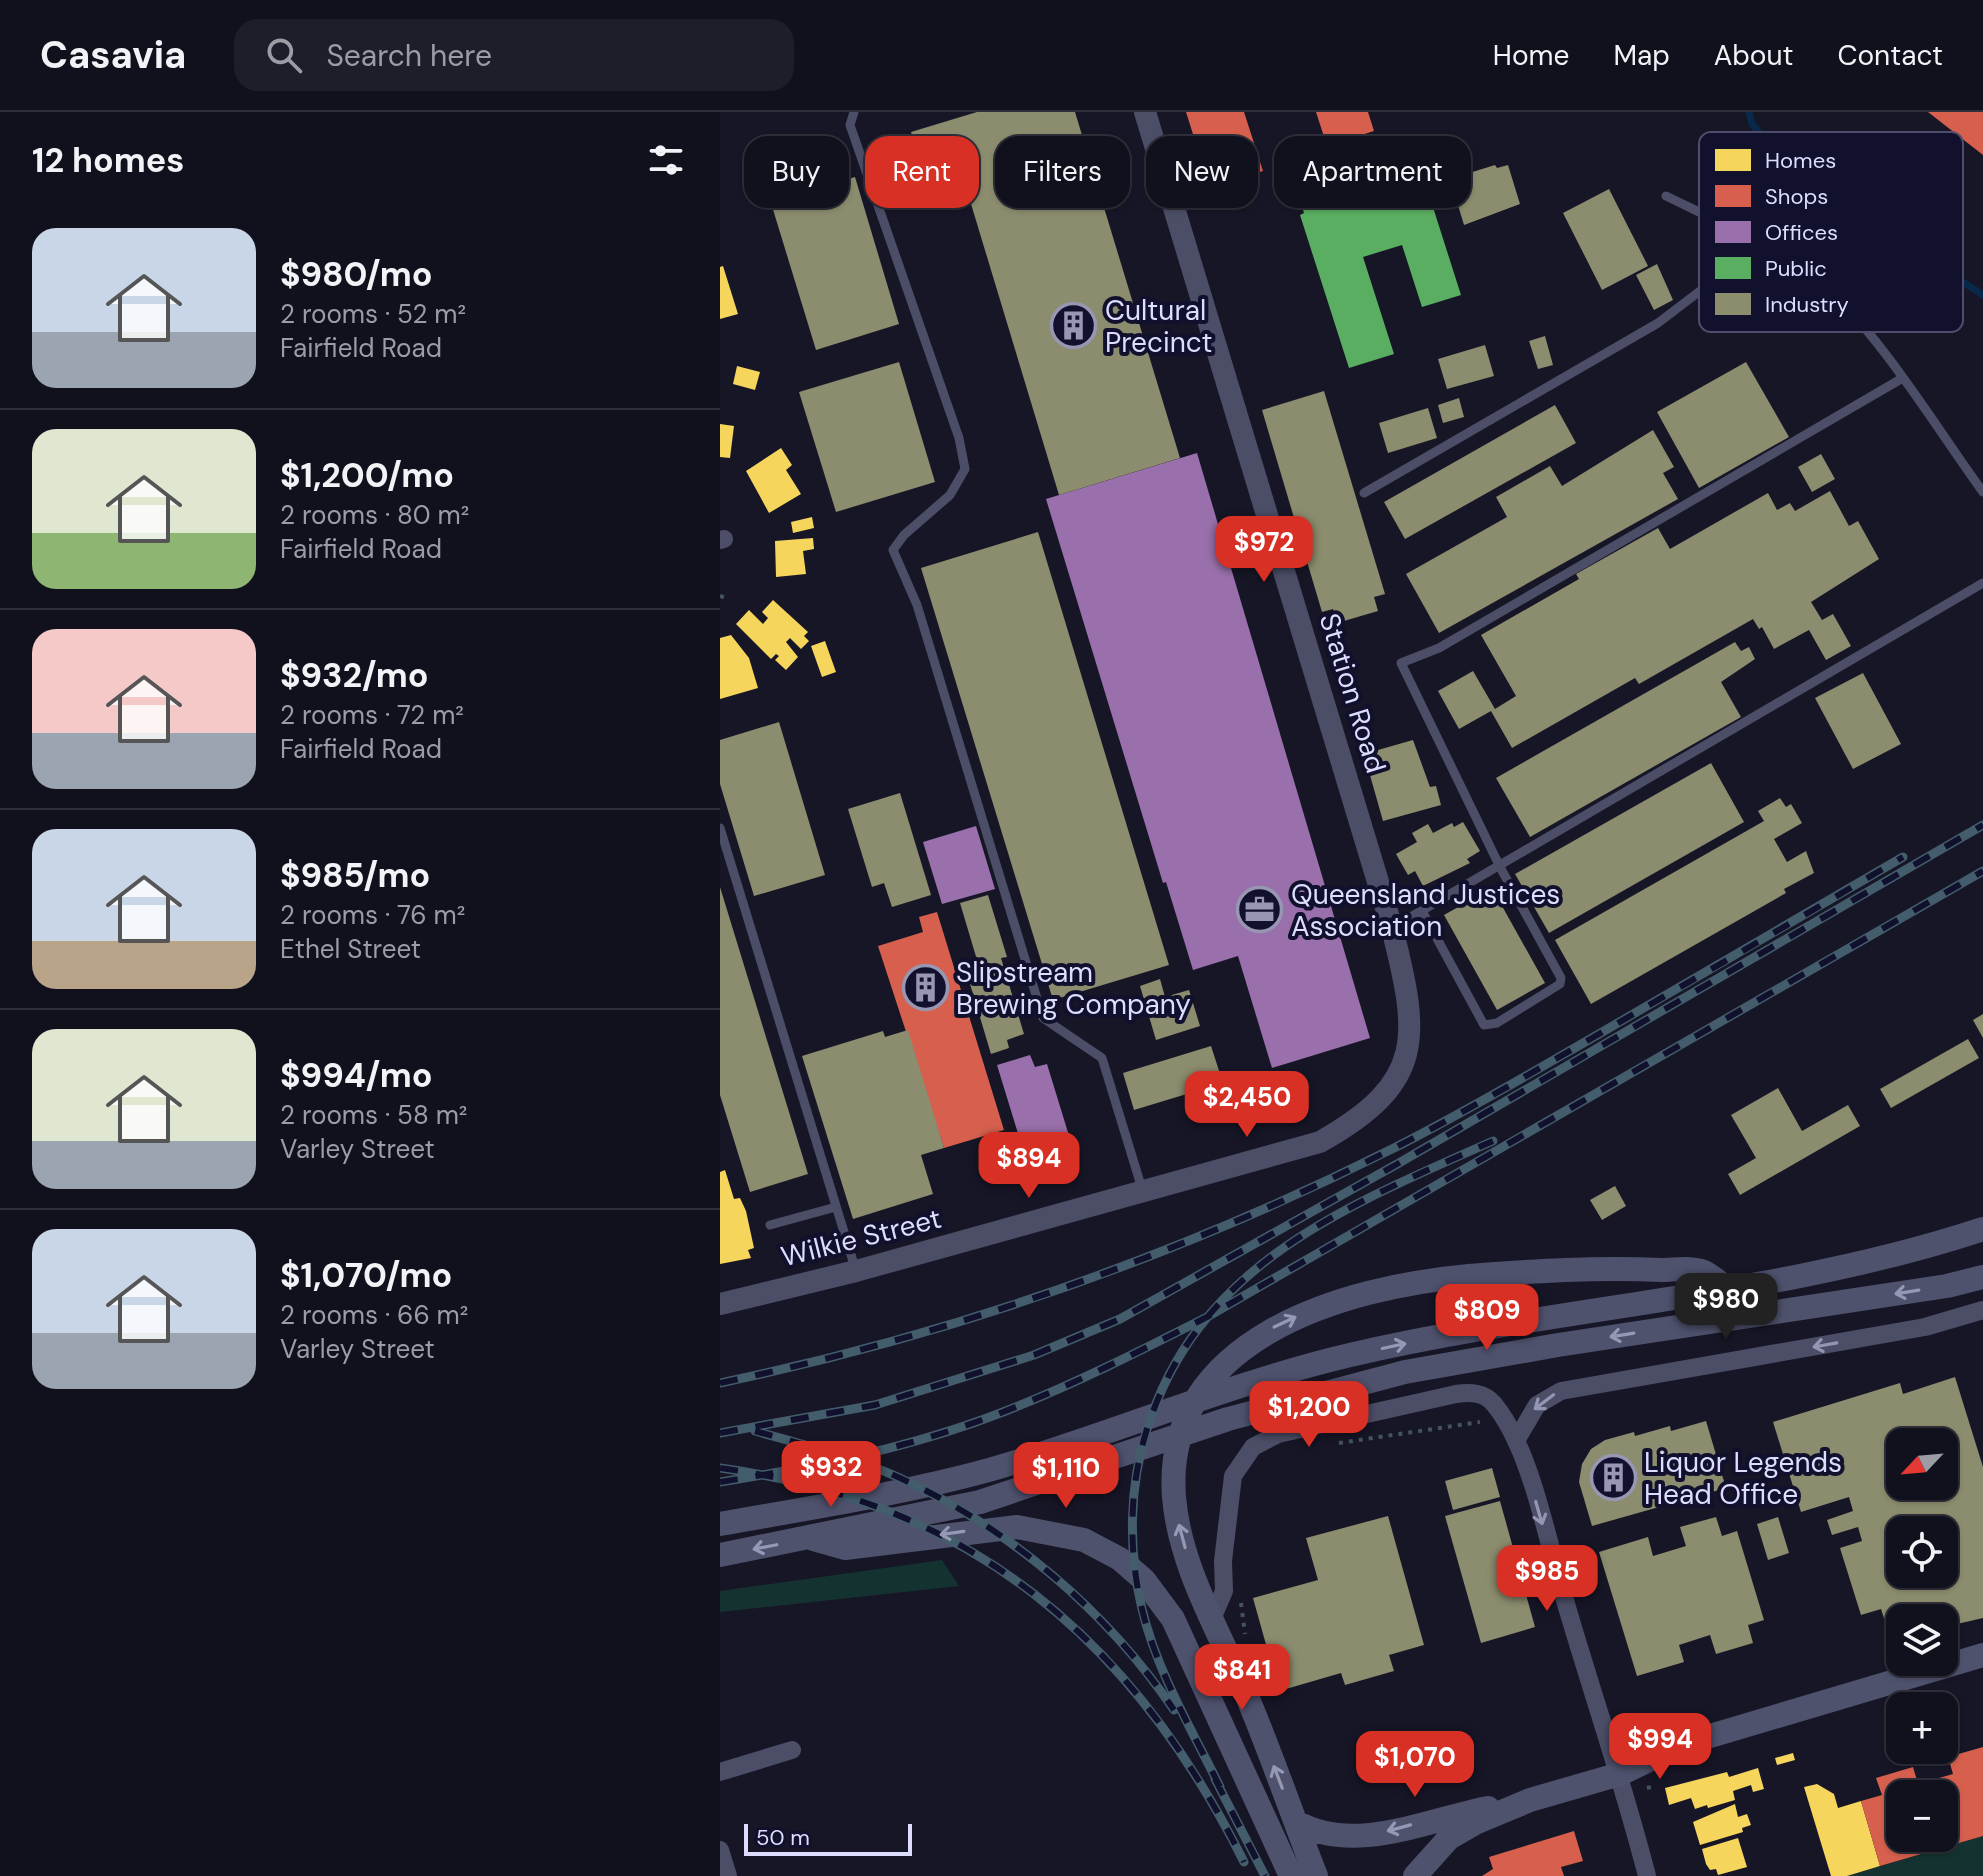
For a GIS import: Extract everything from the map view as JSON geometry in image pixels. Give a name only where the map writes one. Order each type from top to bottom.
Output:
[{"type":"main road","points":[[720,1524],[949,1480],[1238,1387],[1413,1342],[1871,1262],[1983,1229]]},
{"type":"main road","points":[[1316,1876],[1251,1705],[1212,1619],[1182,1540],[1174,1497],[1175,1462],[1188,1422],[1210,1380],[1235,1353],[1278,1325],[1344,1299],[1445,1278],[1585,1266],[1702,1271],[1729,1289]]},
{"type":"main road","points":[[720,1555],[980,1502],[1228,1419],[1348,1384],[1444,1364],[1947,1286],[1983,1277]]},
{"type":"main road","points":[[810,1538],[845,1548],[1017,1527],[1056,1532],[1101,1548],[1144,1580],[1182,1637],[1291,1876]]},
{"type":"main road","points":[[1296,1822],[1331,1837],[1356,1838],[1530,1800],[1620,1774],[1680,1745],[1983,1655]]},
{"type":"main road","points":[[1415,1876],[1449,1838],[1475,1823],[1530,1800]]},
{"type":"street","name":"Station Road","points":[[1145,112],[1392,928],[1411,1005],[1409,1047],[1402,1064]]},
{"type":"street","name":"Wilkie Street","points":[[720,1304],[856,1271],[1320,1142],[1361,1119],[1390,1086],[1402,1064]]},
{"type":"street","points":[[1517,1439],[1537,1405],[1561,1391],[1912,1329],[1983,1310]]},
{"type":"street","points":[[1212,1619],[1224,1591],[1223,1561],[1233,1476],[1253,1447],[1278,1434],[1466,1392],[1489,1399],[1517,1439],[1598,1713],[1620,1774],[1647,1876]]},
{"type":"street","points":[[720,1772],[792,1750]]},
{"type":"street","points":[[720,1850],[728,1876]]},
{"type":"lane","points":[[854,112],[850,125],[959,438],[965,469],[950,495],[904,535],[893,550],[917,605],[1043,1018],[1102,1058],[1143,1192]]},
{"type":"lane","points":[[1666,196],[1699,212]]},
{"type":"lane","points":[[1364,493],[1658,323],[1699,292]]},
{"type":"lane","points":[[1866,332],[1983,492]]},
{"type":"lane","points":[[1422,911],[1478,1019],[1489,1026],[1555,988],[1561,978],[1500,867],[1401,663],[1439,648],[1901,379]]},
{"type":"lane","points":[[1392,928],[1983,583]]},
{"type":"lane","points":[[720,828],[856,1271]]},
{"type":"lane","points":[[770,1225],[836,1207]]},
{"type":"path","points":[[1337,1444],[1473,1421],[1489,1426]]},
{"type":"path","points":[[1242,1595],[1247,1639]]},
{"type":"green space","points":[[942,1560],[959,1586],[720,1612],[720,1591]]},
{"type":"green space","points":[[1983,1836],[1983,1876],[1847,1876],[1929,1852],[1958,1852],[1958,1843]]},
{"type":"building: Homes","points":[[723,266],[738,314],[720,319],[720,267]]},
{"type":"building: Homes","points":[[737,366],[760,372],[755,390],[733,384]]},
{"type":"building: Homes","points":[[720,424],[734,426],[730,458],[720,457]]},
{"type":"building: Homes","points":[[781,448],[792,465],[786,470],[801,494],[769,513],[746,471]]},
{"type":"building: Homes","points":[[812,517],[814,528],[793,533],[791,522]]},
{"type":"building: Homes","points":[[813,538],[814,549],[803,551],[806,574],[776,577],[775,541]]},
{"type":"building: Homes","points":[[773,600],[808,632],[804,636],[809,641],[801,649],[790,638],[786,642],[798,657],[786,670],[775,660],[779,656],[776,654],[771,659],[736,624],[749,610],[763,624],[768,618],[762,612]]},
{"type":"building: Homes","points":[[731,635],[749,658],[758,688],[720,699],[720,638]]},
{"type":"building: Homes","points":[[825,641],[836,672],[822,677],[811,646]]},
{"type":"building: Homes","points":[[725,1170],[734,1199],[740,1198],[746,1211],[754,1248],[748,1250],[751,1258],[720,1264],[720,1172]]},
{"type":"building: Homes","points":[[1793,1753],[1795,1760],[1777,1765],[1775,1758]]},
{"type":"building: Homes","points":[[1758,1768],[1764,1789],[1753,1792],[1751,1785],[1733,1791],[1735,1800],[1708,1808],[1707,1805],[1695,1809],[1691,1798],[1669,1805],[1665,1788],[1727,1772],[1729,1777]]},
{"type":"building: Homes","points":[[1817,1784],[1834,1794],[1838,1808],[1861,1801],[1880,1866],[1847,1876],[1831,1876],[1804,1787]]},
{"type":"building: Homes","points":[[1735,1804],[1738,1817],[1747,1814],[1751,1825],[1742,1828],[1743,1832],[1700,1845],[1693,1822]]},
{"type":"building: Homes","points":[[1738,1838],[1747,1867],[1718,1875],[1716,1869],[1710,1870],[1702,1849]]},
{"type":"building: Shops","points":[[1186,112],[1244,112],[1252,136],[1194,136]]},
{"type":"building: Shops","points":[[1316,112],[1368,112],[1374,131],[1358,136],[1324,136]]},
{"type":"building: Shops","points":[[1928,112],[1983,112],[1983,155],[1963,139],[1963,132],[1954,132]]},
{"type":"building: Shops","points":[[1258,155],[1263,171],[1258,173]]},
{"type":"building: Shops","name":"Slipstream Brewing Company","points":[[937,912],[1004,1130],[944,1148],[878,946],[923,932],[919,917]]},
{"type":"building: Shops","points":[[1983,1747],[1983,1836],[1958,1843],[1958,1780],[1932,1780],[1953,1774],[1950,1764],[1958,1764],[1958,1754]]},
{"type":"building: Shops","points":[[1913,1767],[1917,1780],[1886,1780],[1886,1852],[1928,1852],[1880,1866],[1861,1801],[1882,1795],[1876,1778]]},
{"type":"building: Shops","points":[[1574,1831],[1583,1861],[1561,1867],[1564,1876],[1482,1876],[1493,1869],[1489,1857]]},
{"type":"building: Offices","points":[[1197,453],[1370,1038],[1272,1068],[1238,956],[1193,970],[1166,882],[1163,883],[1046,499]]},
{"type":"building: Offices","points":[[976,826],[995,889],[942,904],[923,842]]},
{"type":"building: Offices","points":[[1030,1055],[1035,1067],[1047,1064],[1070,1139],[1024,1153],[997,1065]]},
{"type":"building: Public","points":[[1302,208],[1433,208],[1461,295],[1422,307],[1402,245],[1363,257],[1394,354],[1349,368],[1300,215],[1304,213]]},
{"type":"building: Industry","name":"Cultural Precinct","points":[[977,112],[1075,112],[1082,136],[995,136],[995,208],[1104,208],[1180,458],[1059,495],[972,208],[979,208],[979,136],[912,136],[911,132]]},
{"type":"building: Industry","points":[[1495,165],[1497,168],[1508,165],[1520,204],[1464,225],[1459,208],[1471,208],[1471,172]]},
{"type":"building: Industry","points":[[855,177],[899,324],[816,350],[773,208],[849,208],[849,179]]},
{"type":"building: Industry","points":[[1609,189],[1648,266],[1602,290],[1563,213]]},
{"type":"building: Industry","points":[[1657,264],[1673,300],[1654,310],[1636,275]]},
{"type":"building: Industry","points":[[1545,336],[1553,365],[1538,369],[1529,341]]},
{"type":"building: Industry","points":[[1485,345],[1494,376],[1447,389],[1438,359]]},
{"type":"building: Industry","points":[[899,362],[935,482],[836,512],[799,392]]},
{"type":"building: Industry","points":[[1746,362],[1789,437],[1699,488],[1657,412]]},
{"type":"building: Industry","points":[[1324,391],[1385,594],[1374,597],[1378,611],[1337,623],[1333,609],[1322,612],[1262,410]]},
{"type":"building: Industry","points":[[1459,398],[1464,417],[1443,423],[1438,405]]},
{"type":"building: Industry","points":[[1555,405],[1576,443],[1405,539],[1384,502]]},
{"type":"building: Industry","points":[[1428,408],[1437,438],[1388,453],[1379,423]]},
{"type":"building: Industry","points":[[1653,430],[1674,467],[1663,473],[1678,499],[1439,633],[1406,574],[1507,517],[1496,497],[1550,466],[1562,486]]},
{"type":"building: Industry","points":[[1821,454],[1835,479],[1812,492],[1798,467]]},
{"type":"building: Industry","points":[[1830,491],[1849,526],[1858,521],[1879,559],[1811,602],[1822,620],[1833,614],[1851,646],[1826,660],[1809,630],[1774,649],[1762,627],[1759,629],[1753,619],[1639,684],[1635,678],[1512,748],[1491,711],[1459,729],[1438,691],[1473,671],[1495,709],[1516,696],[1481,635],[1579,579],[1576,574],[1658,528],[1670,549],[1768,493],[1777,510],[1790,503],[1795,511]]},
{"type":"building: Industry","points":[[1038,532],[1169,965],[1053,1000],[921,568]]},
{"type":"building: Industry","points":[[1735,642],[1741,651],[1749,647],[1755,659],[1721,682],[1741,717],[1530,837],[1496,778]]},
{"type":"building: Industry","points":[[1863,673],[1901,744],[1853,769],[1815,698]]},
{"type":"building: Industry","points":[[779,722],[825,875],[754,896],[720,784],[720,740]]},
{"type":"building: Industry","points":[[1413,740],[1430,787],[1436,786],[1441,805],[1383,821],[1364,754]]},
{"type":"building: Industry","points":[[1711,763],[1744,822],[1549,933],[1515,874]]},
{"type":"building: Industry","points":[[900,793],[931,895],[892,907],[884,883],[872,887],[848,809]]},
{"type":"building: Industry","points":[[1780,798],[1786,807],[1791,804],[1802,823],[1774,839],[1787,862],[1806,851],[1814,873],[1784,889],[1786,893],[1591,1004],[1555,940],[1764,821],[1758,811]]},
{"type":"building: Industry","points":[[1463,822],[1480,851],[1467,859],[1470,863],[1423,886],[1415,871],[1408,875],[1396,854],[1417,842],[1412,833],[1428,824],[1433,833],[1452,823],[1454,827]]},
{"type":"building: Industry","points":[[720,887],[808,1174],[750,1192],[720,1095]]},
{"type":"building: Industry","points":[[1492,888],[1545,983],[1497,1010],[1444,915]]},
{"type":"building: Industry","points":[[988,895],[1007,957],[1001,958],[1024,1034],[1007,1040],[1009,1048],[991,1054],[967,974],[980,970],[960,903]]},
{"type":"building: Industry","points":[[1160,979],[1165,997],[1189,990],[1200,1026],[1156,1040],[1140,986]]},
{"type":"building: Industry","points":[[1983,1014],[1983,1038],[1973,1020]]},
{"type":"building: Industry","points":[[908,1030],[944,1148],[921,1155],[933,1194],[853,1219],[802,1056],[883,1031],[885,1037]]},
{"type":"building: Industry","points":[[1968,1039],[1979,1058],[1891,1108],[1880,1089]]},
{"type":"building: Industry","points":[[1211,1046],[1223,1083],[1134,1110],[1123,1073]]},
{"type":"building: Industry","points":[[1778,1088],[1802,1131],[1848,1105],[1860,1126],[1740,1195],[1728,1174],[1756,1158],[1731,1115]]},
{"type":"building: Industry","points":[[1615,1186],[1626,1206],[1602,1220],[1590,1200]]},
{"type":"building: Industry","points":[[1955,1377],[1983,1467],[1983,1618],[1958,1624],[1958,1604],[1886,1604],[1886,1624],[1881,1609],[1861,1615],[1840,1548],[1862,1541],[1858,1527],[1832,1535],[1827,1520],[1853,1511],[1849,1497],[1801,1512],[1773,1422],[1900,1383],[1903,1394]]},
{"type":"building: Industry","points":[[1706,1421],[1726,1488],[1592,1526],[1579,1482],[1582,1464],[1591,1449],[1605,1440],[1634,1432],[1635,1436],[1670,1426],[1671,1431]]},
{"type":"building: Industry","points":[[1492,1468],[1500,1497],[1453,1510],[1445,1481]]},
{"type":"building: Industry","points":[[1500,1501],[1535,1627],[1481,1643],[1445,1516]]},
{"type":"building: Industry","points":[[1388,1516],[1424,1645],[1389,1655],[1394,1671],[1345,1685],[1341,1673],[1279,1691],[1253,1598],[1318,1580],[1306,1538]]},
{"type":"building: Industry","points":[[1716,1517],[1722,1536],[1737,1531],[1764,1620],[1748,1625],[1753,1643],[1716,1654],[1710,1635],[1679,1645],[1684,1662],[1637,1676],[1599,1552],[1648,1537],[1653,1556],[1686,1546],[1680,1527]]},
{"type":"building: Industry","points":[[1778,1517],[1789,1553],[1768,1560],[1757,1524]]},
{"type":"waterway","points":[[1749,112],[1752,124],[1758,132]]},
{"type":"waterway","points":[[1963,282],[1983,295]]},
{"type":"railway","points":[[720,1433],[875,1405],[1034,1355],[1120,1319],[1399,1163],[1983,825]]},
{"type":"railway","points":[[720,1383],[894,1341],[1064,1288],[1230,1224],[1311,1188],[1493,1095],[1903,857]]},
{"type":"railway","points":[[720,1482],[792,1470],[934,1436],[1029,1402],[1131,1355],[1207,1317],[1983,871]]},
{"type":"railway","points":[[1220,1787],[1157,1655],[1142,1609],[1134,1564],[1132,1519],[1141,1451],[1171,1372],[1202,1323],[1241,1282],[1285,1247],[1385,1190],[1493,1141]]},
{"type":"railway","points":[[755,1431],[828,1452],[900,1478],[979,1521],[1017,1547],[1087,1606],[1118,1639],[1174,1710]]},
{"type":"railway","points":[[720,1468],[810,1486],[892,1513],[966,1549],[1034,1594],[1095,1648],[1150,1711],[1200,1782],[1244,1862]]},
{"type":"railway","points":[[1215,1779],[1265,1876]]},
{"type":"place","name":"Cultural Precinct","points":[[1074,326]]},
{"type":"place","name":"Queensland Justices Association","points":[[1260,910]]},
{"type":"place","name":"Slipstream Brewing Company","points":[[925,988]]},
{"type":"place","name":"Liquor Legends Head Office","points":[[1613,1478]]}]
